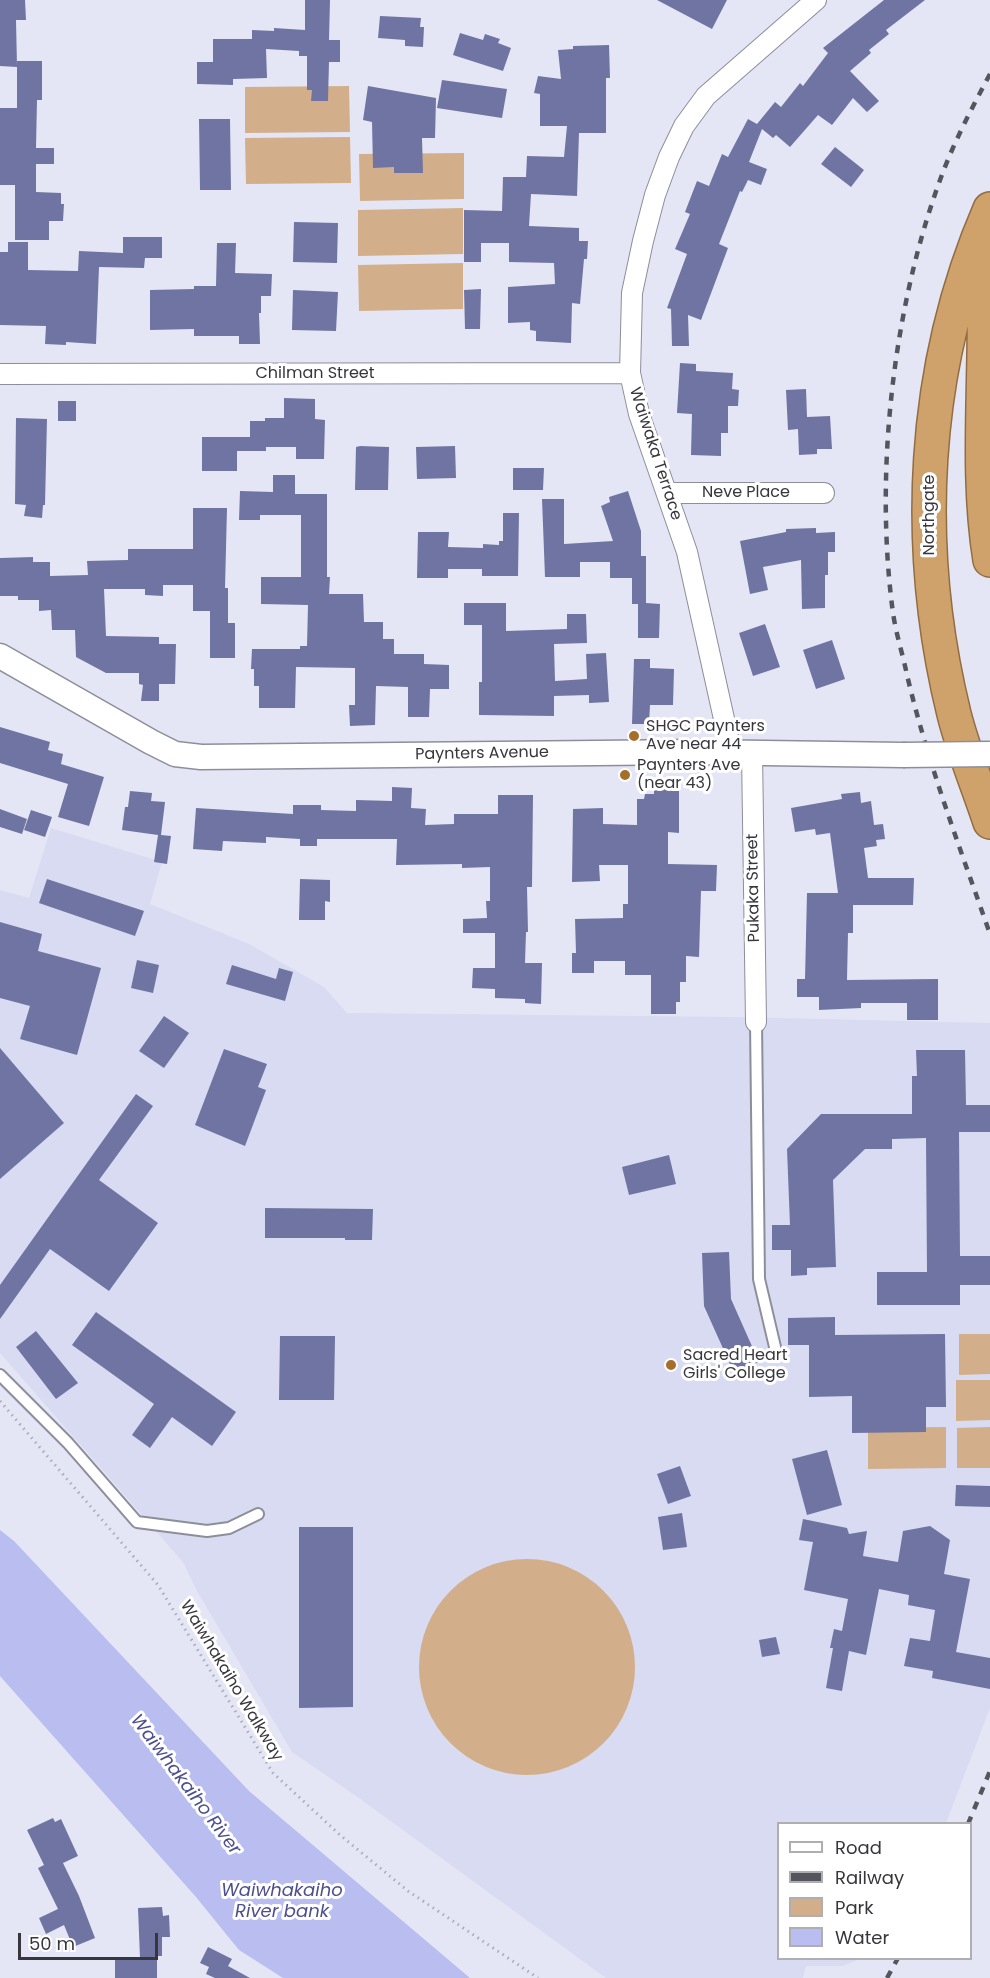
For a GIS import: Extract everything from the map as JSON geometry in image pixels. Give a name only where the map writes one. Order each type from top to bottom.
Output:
[{"type":"highway","name":"Northgate","points":[[990,209],[962,284],[947,342],[937,394],[928,502],[929,557],[934,610],[943,663],[954,716],[990,822]]},
{"type":"highway","points":[[990,238],[985,298],[982,451],[983,498],[990,560]]},
{"type":"street","name":"Waiwaka Terrace","points":[[728,753],[728,737],[687,552],[639,414],[630,373],[632,293],[655,195],[669,157],[684,126],[706,96],[816,0]]},
{"type":"street","name":"Chilman Street","points":[[0,374],[630,373]]},
{"type":"street","name":"Neve Place","points":[[668,493],[824,493]]},
{"type":"street","name":"Paynters Avenue","points":[[0,656],[151,742],[175,754],[201,757],[728,753],[990,754]]},
{"type":"street","name":"Pukaka Street","points":[[752,753],[756,1022]]},
{"type":"lane","points":[[756,1022],[759,1279],[775,1347]]},
{"type":"lane","points":[[0,1375],[68,1443],[137,1522],[207,1532],[229,1528],[258,1514]]},
{"type":"path","name":"Waiwhakaiho Walkway","points":[[0,1401],[158,1585],[273,1773],[340,1835],[408,1891],[538,1978]]},
{"type":"shaded area","name":"Sacred Heart Girls' College","points":[[51,828],[162,862],[150,904],[249,944],[324,987],[347,1013],[736,1017],[990,1023],[990,1708],[946,1822],[777,1822],[777,1960],[857,1960],[843,1966],[806,1966],[803,1978],[606,1978],[359,1798],[292,1752],[197,1591],[183,1562],[0,1353],[0,890],[29,898]]},
{"type":"green space","points":[[349,86],[350,132],[245,133],[245,87]]},
{"type":"green space","points":[[350,137],[351,183],[246,184],[245,138]]},
{"type":"green space","points":[[464,153],[464,199],[360,201],[359,154]]},
{"type":"green space","points":[[463,208],[463,254],[358,256],[358,210]]},
{"type":"green space","points":[[463,263],[463,309],[359,311],[358,265]]},
{"type":"green space","points":[[959,1334],[990,1334],[990,1374],[959,1375]]},
{"type":"green space","points":[[956,1380],[990,1380],[990,1420],[956,1421]]},
{"type":"green space","points":[[946,1427],[946,1468],[868,1469],[868,1428]]},
{"type":"green space","points":[[990,1427],[990,1468],[957,1468],[957,1428]]},
{"type":"green space","points":[[527,1559],[548,1561],[578,1572],[603,1591],[622,1616],[633,1646],[635,1667],[633,1688],[622,1718],[603,1743],[578,1762],[548,1773],[527,1775],[506,1773],[476,1762],[451,1743],[432,1718],[421,1688],[419,1667],[421,1646],[432,1616],[451,1591],[476,1572],[506,1561]]},
{"type":"water","name":"Waiwhakaiho River bank","points":[[0,1530],[14,1541],[249,1791],[470,1978],[283,1978],[239,1950],[196,1897],[0,1676]]},
{"type":"building","points":[[0,0],[25,0],[26,20],[16,20],[17,67],[0,66]]},
{"type":"building","points":[[305,0],[330,0],[329,40],[340,40],[340,62],[329,62],[328,101],[311,101],[312,90],[307,90],[307,56],[299,56],[299,51],[266,49],[267,78],[233,79],[233,85],[197,84],[197,62],[213,62],[213,39],[252,39],[252,30],[274,31],[274,28],[305,30]]},
{"type":"building","points":[[657,0],[727,0],[712,29]]},
{"type":"building","points":[[884,0],[925,0],[886,30],[889,34],[869,50],[871,53],[850,71],[879,101],[867,112],[853,98],[832,125],[818,115],[790,147],[776,135],[773,138],[762,129],[749,162],[767,169],[761,185],[748,180],[742,192],[740,191],[719,244],[728,248],[701,320],[688,315],[689,346],[672,346],[671,309],[667,308],[687,254],[675,249],[690,214],[685,212],[697,181],[709,186],[722,154],[728,157],[748,119],[757,124],[775,102],[781,107],[800,83],[803,86],[828,53],[823,48]]},
{"type":"building","points":[[380,16],[421,18],[420,27],[424,27],[423,47],[405,46],[405,40],[378,38]]},
{"type":"building","points":[[460,33],[483,40],[485,34],[500,39],[498,43],[511,48],[503,71],[453,55]]},
{"type":"building","points":[[609,45],[610,78],[606,78],[606,133],[579,133],[577,196],[531,194],[529,226],[579,228],[579,241],[588,241],[580,304],[572,303],[571,343],[536,341],[536,331],[530,330],[530,322],[508,323],[508,287],[555,284],[554,263],[509,262],[509,243],[481,243],[481,262],[464,262],[464,210],[502,211],[503,177],[526,177],[527,156],[564,157],[567,126],[540,126],[540,94],[534,93],[538,76],[561,79],[558,50],[573,49],[573,46]]},
{"type":"building","points":[[17,61],[42,61],[42,100],[37,100],[36,148],[54,148],[54,164],[36,164],[36,192],[61,193],[61,204],[64,204],[63,221],[49,221],[49,240],[15,240],[15,185],[0,185],[0,108],[17,108]]},
{"type":"building","points":[[442,80],[507,89],[502,118],[437,108]]},
{"type":"building","points":[[368,86],[436,98],[435,138],[422,138],[423,173],[394,173],[394,167],[373,168],[372,122],[363,120]]},
{"type":"building","points":[[199,119],[230,119],[231,190],[200,190]]},
{"type":"building","points":[[835,147],[864,170],[851,187],[821,164]]},
{"type":"building","points":[[294,222],[338,223],[337,263],[293,262]]},
{"type":"building","points":[[123,237],[162,237],[162,258],[145,258],[144,268],[99,267],[96,344],[66,342],[66,345],[45,344],[46,326],[0,325],[0,252],[8,252],[8,242],[28,242],[28,270],[78,271],[79,251],[123,253]]},
{"type":"building","points":[[217,243],[236,243],[235,273],[272,274],[271,296],[261,296],[260,344],[239,344],[239,336],[194,336],[194,329],[150,330],[150,290],[216,286]]},
{"type":"building","points":[[481,289],[480,329],[465,329],[464,290]]},
{"type":"building","points":[[293,290],[338,292],[336,331],[292,330]]},
{"type":"building","points":[[680,363],[696,364],[696,371],[733,373],[732,389],[739,390],[738,406],[728,406],[728,433],[721,433],[721,456],[691,455],[692,414],[677,413]]},
{"type":"building","points":[[806,389],[807,417],[830,416],[832,449],[817,449],[817,454],[799,455],[798,429],[788,430],[786,390]]},
{"type":"building","points":[[284,398],[315,399],[315,419],[325,420],[324,459],[296,459],[296,447],[266,447],[266,451],[237,451],[237,471],[202,471],[202,437],[250,437],[250,421],[284,418]]},
{"type":"building","points":[[58,401],[76,401],[76,421],[58,421]]},
{"type":"building","points":[[16,418],[47,419],[45,505],[43,505],[42,518],[24,516],[26,505],[15,504]]},
{"type":"building","points":[[455,446],[456,478],[417,479],[416,447]]},
{"type":"building","points":[[356,447],[389,447],[388,490],[355,490]]},
{"type":"building","points":[[513,468],[544,468],[543,490],[513,490]]},
{"type":"building","points":[[273,475],[295,475],[295,494],[327,494],[329,594],[363,594],[364,622],[383,622],[383,639],[394,639],[394,654],[424,654],[424,664],[449,665],[449,689],[430,689],[429,717],[408,717],[408,687],[376,686],[375,725],[350,726],[349,705],[355,705],[355,668],[296,667],[295,708],[259,708],[259,686],[254,686],[254,669],[251,669],[252,649],[300,649],[300,646],[307,646],[308,605],[261,604],[261,577],[301,577],[301,515],[260,515],[260,520],[239,520],[240,491],[273,492]]},
{"type":"building","points":[[628,491],[641,531],[641,556],[646,556],[646,603],[660,604],[659,638],[638,638],[638,604],[632,604],[632,578],[610,578],[610,562],[580,562],[580,577],[545,577],[542,499],[564,499],[564,544],[613,541],[601,506],[610,502],[609,497]]},
{"type":"building","points":[[193,508],[227,508],[225,588],[228,588],[228,623],[235,623],[235,658],[210,658],[210,611],[193,611],[193,585],[163,585],[163,596],[145,595],[145,589],[104,589],[106,636],[159,637],[159,644],[176,644],[175,684],[159,684],[159,701],[141,701],[143,685],[139,684],[139,673],[106,673],[76,657],[75,630],[52,630],[51,610],[39,611],[39,600],[18,600],[18,596],[0,596],[0,558],[33,557],[33,562],[50,562],[50,576],[88,575],[87,561],[128,560],[128,549],[193,549]]},
{"type":"building","points":[[503,513],[519,513],[518,576],[482,576],[482,569],[448,569],[448,578],[417,578],[418,532],[449,532],[448,547],[483,548],[483,544],[499,545],[499,541],[503,541]]},
{"type":"building","points":[[816,528],[816,533],[835,532],[835,552],[828,552],[825,608],[802,609],[801,560],[763,567],[768,590],[750,594],[740,541],[786,532],[786,529]]},
{"type":"building","points":[[464,603],[506,603],[506,631],[567,629],[567,614],[586,614],[587,643],[554,644],[555,681],[587,679],[586,654],[606,653],[609,702],[589,703],[589,695],[554,696],[554,716],[479,715],[479,682],[482,682],[482,625],[464,625]]},
{"type":"building","points":[[765,624],[780,667],[753,676],[739,633]]},
{"type":"building","points":[[832,640],[845,679],[816,689],[803,650]]},
{"type":"building","points":[[634,659],[650,659],[650,668],[674,669],[673,705],[650,705],[649,724],[632,724]]},
{"type":"building","points":[[0,727],[50,742],[48,750],[63,754],[61,764],[104,777],[89,826],[58,817],[68,784],[0,763]]},
{"type":"building","points":[[392,787],[412,788],[411,808],[426,809],[425,825],[454,824],[454,814],[498,814],[498,795],[533,795],[532,887],[527,887],[528,932],[526,932],[525,963],[542,963],[541,1004],[525,1003],[525,999],[495,998],[495,989],[472,988],[473,968],[495,968],[495,933],[463,933],[463,919],[487,918],[486,901],[490,901],[490,867],[462,868],[462,864],[396,865],[397,839],[317,839],[317,846],[300,846],[300,839],[266,837],[266,843],[223,841],[222,851],[193,849],[196,808],[293,814],[293,805],[321,805],[321,810],[356,811],[356,800],[392,801]]},
{"type":"building","points":[[654,789],[679,789],[679,833],[668,832],[668,864],[717,865],[716,891],[701,891],[699,957],[686,956],[686,982],[680,982],[680,1002],[676,1002],[676,1014],[651,1014],[651,975],[625,975],[625,961],[594,961],[594,973],[572,973],[572,953],[576,953],[575,919],[623,918],[623,904],[628,904],[628,865],[599,865],[600,881],[572,882],[573,809],[603,808],[603,824],[637,825],[637,799],[644,799],[645,794],[654,794]]},
{"type":"building","points":[[130,791],[152,793],[151,801],[165,802],[161,835],[171,836],[167,864],[154,862],[158,835],[122,830]]},
{"type":"building","points":[[860,792],[861,803],[871,801],[874,825],[883,824],[885,839],[876,840],[877,846],[864,848],[868,878],[914,878],[913,905],[853,905],[853,933],[848,933],[847,980],[938,979],[938,1020],[907,1020],[907,1003],[861,1003],[861,1008],[819,1010],[819,997],[797,997],[797,979],[805,979],[807,893],[838,893],[830,833],[816,835],[815,829],[795,832],[791,808],[842,799],[841,794]]},
{"type":"building","points":[[0,809],[27,819],[22,834],[0,827]]},
{"type":"building","points":[[31,810],[52,817],[45,837],[24,830]]},
{"type":"building","points":[[47,879],[144,911],[135,936],[39,903]]},
{"type":"building","points":[[300,879],[330,880],[330,902],[325,901],[325,920],[299,920]]},
{"type":"building","points":[[0,922],[42,934],[38,951],[101,968],[77,1055],[20,1039],[30,1006],[0,998]]},
{"type":"building","points":[[137,960],[159,965],[153,993],[131,988]]},
{"type":"building","points":[[232,965],[276,979],[279,968],[293,972],[285,1001],[226,984]]},
{"type":"building","points":[[164,1016],[189,1033],[164,1068],[139,1051]]},
{"type":"building","points":[[0,1048],[64,1123],[0,1179]]},
{"type":"building","points":[[224,1049],[267,1064],[258,1087],[266,1090],[245,1146],[195,1125]]},
{"type":"building","points":[[916,1050],[965,1050],[966,1105],[990,1105],[990,1132],[959,1132],[960,1256],[990,1256],[990,1285],[960,1285],[960,1305],[877,1305],[877,1272],[927,1272],[926,1138],[892,1139],[892,1149],[865,1149],[833,1180],[836,1267],[807,1268],[807,1275],[791,1276],[791,1250],[772,1250],[772,1225],[790,1225],[787,1149],[821,1114],[912,1114],[912,1076],[917,1076]]},
{"type":"building","points":[[136,1094],[153,1106],[99,1180],[158,1223],[109,1291],[50,1249],[0,1319],[0,1285]]},
{"type":"building","points":[[669,1155],[676,1184],[629,1195],[622,1167]]},
{"type":"building","points":[[265,1208],[373,1209],[372,1240],[265,1238]]},
{"type":"building","points":[[729,1252],[731,1299],[759,1362],[734,1373],[704,1306],[702,1253]]},
{"type":"building","points":[[96,1312],[236,1412],[212,1446],[172,1417],[150,1448],[132,1435],[154,1404],[72,1345]]},
{"type":"building","points":[[835,1317],[835,1335],[945,1334],[946,1407],[926,1407],[926,1432],[852,1433],[852,1396],[809,1397],[809,1345],[788,1345],[788,1318]]},
{"type":"building","points":[[36,1331],[78,1383],[56,1399],[16,1347]]},
{"type":"building","points":[[280,1336],[335,1336],[334,1400],[279,1400]]},
{"type":"building","points":[[827,1450],[842,1505],[807,1515],[792,1459]]},
{"type":"building","points":[[680,1466],[691,1496],[668,1504],[657,1474]]},
{"type":"building","points":[[956,1485],[990,1486],[990,1507],[955,1506]]},
{"type":"building","points":[[682,1513],[687,1547],[663,1550],[658,1517]]},
{"type":"building","points":[[803,1519],[847,1528],[849,1534],[867,1531],[863,1556],[898,1562],[903,1531],[930,1526],[950,1540],[944,1574],[970,1579],[956,1652],[990,1658],[990,1689],[932,1678],[933,1671],[904,1666],[910,1638],[930,1641],[935,1610],[908,1605],[909,1595],[879,1589],[866,1655],[849,1651],[842,1691],[826,1688],[834,1629],[842,1631],[848,1599],[804,1590],[813,1542],[799,1540]]},
{"type":"building","points":[[299,1527],[353,1527],[353,1707],[299,1708]]},
{"type":"building","points":[[776,1637],[780,1654],[762,1657],[759,1640]]},
{"type":"building","points":[[53,1818],[55,1822],[61,1819],[78,1856],[63,1863],[95,1938],[73,1947],[64,1925],[46,1934],[39,1918],[58,1909],[38,1868],[44,1865],[27,1830]]},
{"type":"building","points":[[162,1907],[163,1916],[169,1915],[170,1937],[162,1937],[162,1956],[157,1956],[157,1978],[115,1978],[115,1958],[140,1958],[138,1908]]},
{"type":"building","points":[[208,1947],[232,1959],[228,1966],[250,1978],[215,1978],[206,1974],[209,1967],[200,1963]]},
{"type":"railway","points":[[990,74],[959,134],[943,172],[911,277],[892,389],[887,447],[886,504],[893,613],[915,708],[956,838],[990,934]]},
{"type":"railway","points":[[969,1822],[990,1771]]},
{"type":"railway","points":[[887,1978],[897,1960]]},
{"type":"place","name":"SHGC Paynters Ave near 44","points":[[634,736]]},
{"type":"place","name":"Paynters Ave (near 43)","points":[[625,775]]},
{"type":"place","name":"Sacred Heart Girls' College","points":[[671,1365]]},
{"type":"water label","name":"Waiwhakaiho River","points":[[185,1785]]}]
